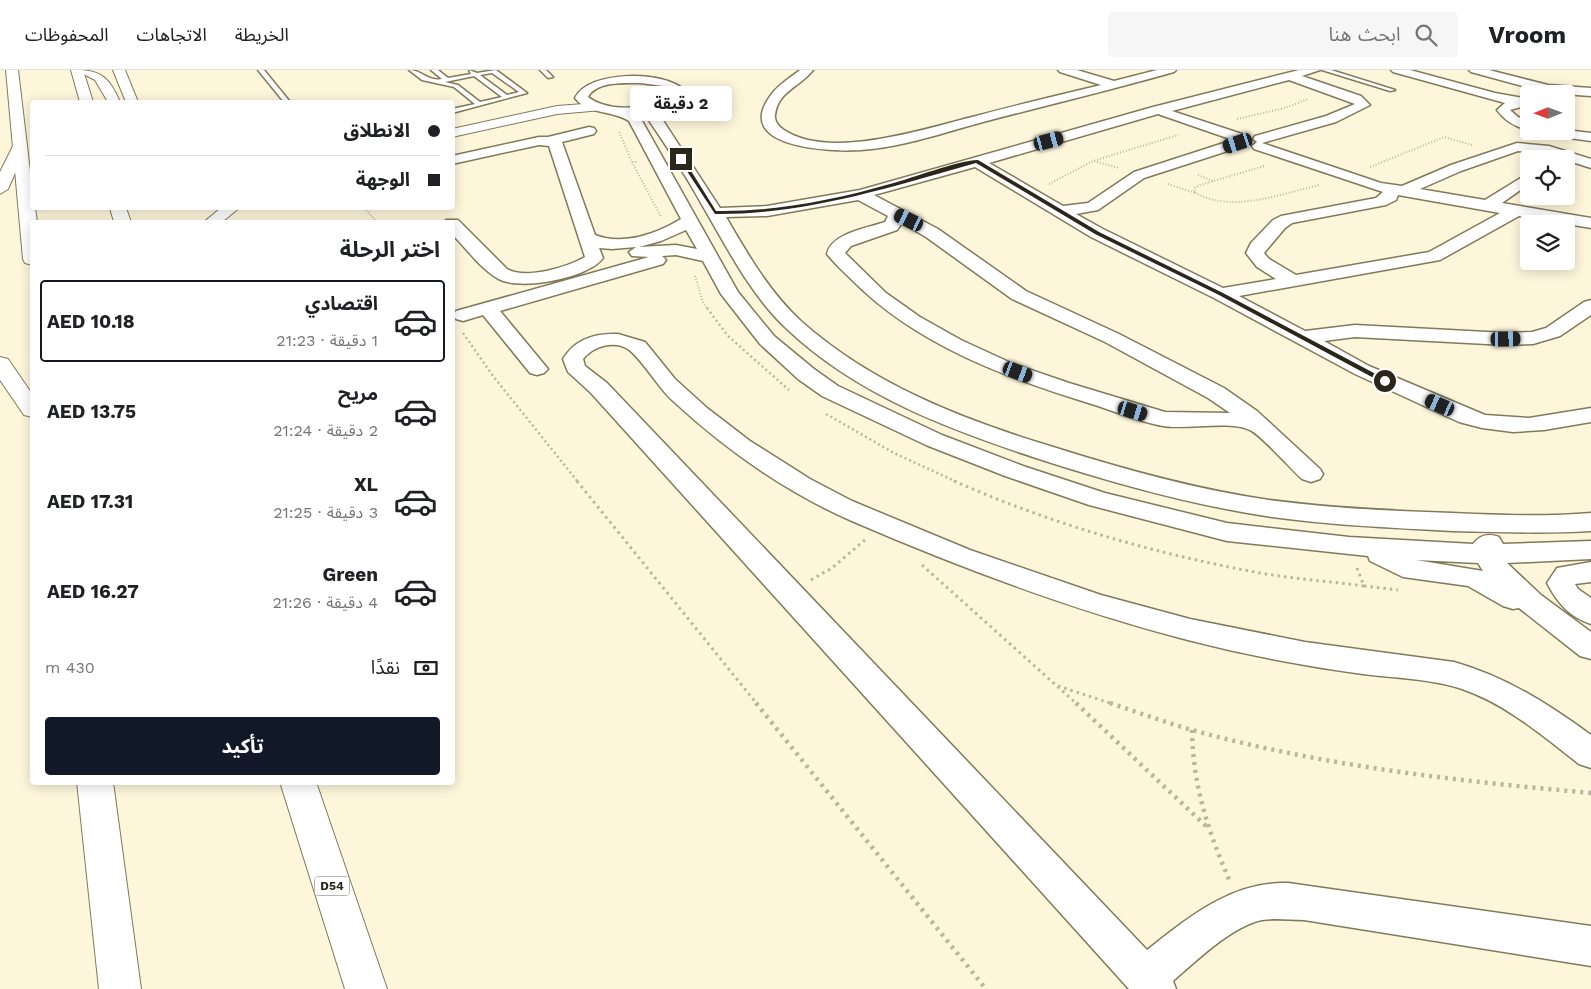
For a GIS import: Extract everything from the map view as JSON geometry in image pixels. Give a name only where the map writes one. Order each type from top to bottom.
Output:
[{"type":"main road","points":[[12,70],[30,240]]},
{"type":"main road","points":[[77,70],[86,100]]},
{"type":"main road","points":[[82,70],[100,78],[113,100]]},
{"type":"main road","points":[[119,70],[131,100]]},
{"type":"main road","points":[[455,123],[558,102],[581,95]]},
{"type":"main road","points":[[455,132],[557,110],[597,107]]},
{"type":"main road","points":[[0,189],[20,146]]},
{"type":"main road","points":[[215,220],[228,210]]},
{"type":"main road","points":[[0,364],[30,407]]},
{"type":"main road","points":[[95,785],[120,989]]},
{"type":"main road","name":"D54","points":[[299,785],[366,989]]},
{"type":"street","points":[[599,84],[602,77],[600,70]]},
{"type":"street","points":[[619,70],[640,79],[666,83],[679,91],[678,95],[671,101],[656,107],[620,110],[597,107],[586,103],[581,95],[587,89],[599,84],[640,79]]},
{"type":"street","points":[[806,70],[777,95],[768,113],[769,124],[779,134],[788,138],[827,147],[884,143],[1170,70]]},
{"type":"street","points":[[1064,70],[1115,85]]},
{"type":"street","points":[[744,232],[859,194],[1287,73],[1314,70]]},
{"type":"street","points":[[1475,70],[1553,92],[1585,92]]},
{"type":"street","points":[[1392,71],[1424,74],[1494,97],[1520,101]]},
{"type":"street","points":[[1392,71],[1478,100],[1503,110],[1508,116],[1520,122]]},
{"type":"street","points":[[1261,143],[1336,117],[1364,105],[1356,99],[1329,91],[1287,73]]},
{"type":"street","points":[[1503,110],[1512,104],[1520,103]]},
{"type":"street","points":[[656,107],[655,119],[715,213],[744,232],[768,298],[815,343],[861,375],[922,407],[996,438],[1138,481],[1268,508],[1380,520],[1497,524],[1578,522]]},
{"type":"street","points":[[620,110],[634,119],[730,294],[752,324],[806,374],[830,391],[934,440],[1014,471],[1098,499],[1227,532],[1368,547],[1486,554],[1591,550]]},
{"type":"street","points":[[1158,110],[1237,140],[1261,143],[1350,176]]},
{"type":"street","points":[[455,159],[550,141],[589,131]]},
{"type":"street","points":[[1575,135],[1591,138]]},
{"type":"street","points":[[1059,211],[1092,207],[1140,174],[1237,140]]},
{"type":"street","points":[[550,141],[555,142],[594,258],[589,264]]},
{"type":"street","points":[[1261,143],[1292,158],[1399,189],[1591,223]]},
{"type":"street","points":[[1293,281],[1263,263],[1255,253],[1257,247],[1279,224],[1299,216],[1380,202],[1390,197],[1399,189],[1517,147],[1549,150],[1579,163]]},
{"type":"street","points":[[976,161],[1097,233],[1221,294],[1438,411],[1484,430],[1514,433],[1591,415]]},
{"type":"street","points":[[1490,204],[1520,183]]},
{"type":"street","points":[[1399,189],[1517,210]]},
{"type":"street","points":[[715,213],[767,211],[859,194],[942,240],[1025,298],[1112,338],[1226,399],[1259,425],[1311,474]]},
{"type":"street","points":[[1221,294],[1434,256],[1517,210]]},
{"type":"street","points":[[896,214],[896,220],[891,226],[845,242],[837,248],[836,254],[879,297],[913,320],[978,356],[1061,388],[1164,419],[1190,421],[1213,419],[1259,425]]},
{"type":"street","points":[[461,321],[618,256],[626,243],[667,233],[691,220]]},
{"type":"street","points":[[455,226],[501,273],[510,278],[536,278],[618,256],[663,250],[688,251],[711,257]]},
{"type":"street","points":[[587,238],[618,256],[657,260]]},
{"type":"street","points":[[1301,338],[1332,332],[1506,339],[1533,338],[1553,332],[1591,306]]},
{"type":"street","points":[[488,309],[537,369]]},
{"type":"street","points":[[1591,754],[1514,699],[1471,678],[1300,653],[1175,626],[1083,600],[1014,577],[879,522],[811,491],[736,443],[685,400],[648,360],[619,348],[605,349],[593,353],[586,364],[598,388],[1151,983],[1224,917],[1260,902],[1304,902],[1591,946]]},
{"type":"street","points":[[1213,419],[1222,410],[1226,399]]},
{"type":"street","points":[[1578,522],[1556,540],[1488,543],[1484,548],[1486,554],[1508,581],[1564,629],[1591,648]]},
{"type":"street","points":[[1368,547],[1413,570],[1463,575],[1481,580],[1537,616],[1564,629]]},
{"type":"street","points":[[1591,572],[1567,574],[1561,583],[1568,596],[1591,612]]},
{"type":"lane","points":[[261,70],[285,100]]},
{"type":"lane","points":[[412,70],[424,79],[456,86],[479,104]]},
{"type":"lane","points":[[434,70],[446,80]]},
{"type":"lane","points":[[469,70],[507,98]]},
{"type":"lane","points":[[543,70],[550,76]]},
{"type":"lane","points":[[1325,70],[1392,90]]},
{"type":"lane","points":[[435,81],[493,71],[524,92],[520,96],[455,110]]},
{"type":"path","points":[[1030,194],[1093,161],[1154,141],[1290,106],[1329,91]]},
{"type":"path","points":[[1292,158],[1200,185],[1195,188],[1194,192],[1211,200],[1231,202],[1350,176],[1444,137],[1498,154]]},
{"type":"path","points":[[632,162],[663,220],[667,233]]},
{"type":"path","points":[[366,210],[375,220]]},
{"type":"path","points":[[461,321],[499,384],[986,989]]},
{"type":"path","points":[[785,591],[832,568],[862,543],[879,522]]},
{"type":"path","points":[[905,533],[910,550],[923,566],[1058,686],[1207,827]]},
{"type":"path","points":[[1364,586],[1408,591]]},
{"type":"path","points":[[1058,686],[1192,730],[1294,752],[1419,775],[1487,784],[1591,793]]},
{"type":"path","points":[[1192,730],[1192,759],[1196,792],[1207,827],[1242,908]]},
{"type":"route","points":[[681,159],[715,213],[754,212],[805,205],[859,194],[976,161],[1097,233],[1221,294],[1340,359],[1385,381]]}]
